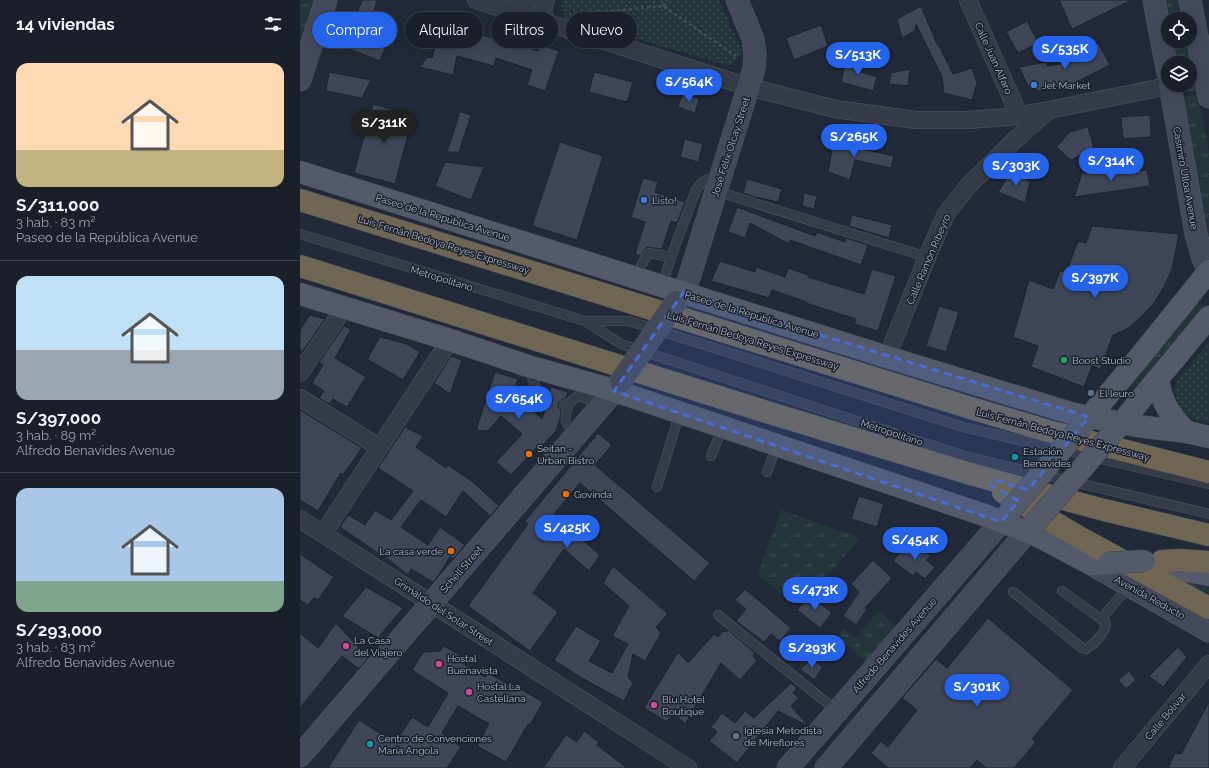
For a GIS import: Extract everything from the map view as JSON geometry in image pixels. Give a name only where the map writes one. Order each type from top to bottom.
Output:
[{"type":"highway","name":"Luis Fernán Bedoya Reyes Expressway","points":[[300,200],[974,410],[1055,433],[1209,472]]},
{"type":"highway","points":[[300,266],[770,413],[974,475],[1104,510],[1209,535]]},
{"type":"highway","points":[[1180,465],[1209,464]]},
{"type":"highway","points":[[974,475],[1077,536],[1209,608]]},
{"type":"highway","points":[[1153,561],[1180,560],[1209,562]]},
{"type":"main road","points":[[300,80],[326,0]]},
{"type":"main road","name":"José Félix Olcay Street","points":[[617,386],[679,297],[685,253],[719,182],[752,78],[755,54],[753,39],[737,0]]},
{"type":"main road","name":"Casimiro Ulloa Avenue","points":[[1154,0],[1176,56]]},
{"type":"main road","name":"Casimiro Ulloa Avenue","points":[[1188,56],[1190,0]]},
{"type":"main road","name":"Casimiro Ulloa Avenue","points":[[1188,92],[1196,234],[1203,259],[1209,270]]},
{"type":"main road","name":"Paseo de la República Avenue","points":[[300,172],[662,286],[679,297],[888,357],[1085,422],[1116,429],[1186,432],[1209,437]]},
{"type":"main road","points":[[1005,517],[1142,354],[1209,270]]},
{"type":"main road","points":[[300,294],[450,340],[528,366],[587,390],[617,386],[680,412],[980,514],[1005,517],[1030,529],[1040,538],[1100,564],[1153,561],[1186,571],[1209,575]]},
{"type":"main road","points":[[826,768],[1116,429],[1209,317]]},
{"type":"main road","points":[[1158,379],[1161,396],[1167,410],[1186,432]]},
{"type":"main road","name":"Schell Street","points":[[303,746],[432,603],[617,386]]},
{"type":"main road","name":"Alfredo Benavides Avenue","points":[[788,768],[1005,517]]},
{"type":"main road","name":"Avenida Reducto","points":[[1100,564],[1129,586],[1209,631]]},
{"type":"street","points":[[476,0],[512,12]]},
{"type":"street","points":[[506,10],[529,0]]},
{"type":"street","points":[[543,12],[546,0]]},
{"type":"street","name":"Calle Juan Alfaro","points":[[968,0],[1019,115]]},
{"type":"street","points":[[558,26],[752,78],[835,109],[916,120],[967,120],[1019,115],[1049,110]]},
{"type":"street","name":"Calle Ramón Ribeyro","points":[[888,357],[927,257],[946,214],[968,186],[1016,138],[1049,110],[1161,88]]},
{"type":"street","points":[[300,373],[345,307]]},
{"type":"street","points":[[323,534],[450,340]]},
{"type":"street","points":[[300,398],[379,448]]},
{"type":"street","name":"Grimaldo del Solar Street","points":[[300,519],[688,768]]},
{"type":"street","name":"Calle Bolívar","points":[[1122,768],[1209,664]]},
{"type":"lane","points":[[719,182],[927,257]]},
{"type":"lane","name":"Metropolitano","points":[[300,234],[585,321],[621,344],[964,456],[1209,514]]},
{"type":"lane","points":[[636,278],[645,258],[649,253],[671,256],[685,253]]},
{"type":"lane","points":[[662,286],[671,256]]},
{"type":"lane","name":"Metropolitano","points":[[585,321],[629,321],[963,427],[1209,484]]},
{"type":"lane","points":[[528,366],[537,392],[540,397],[547,400]]},
{"type":"lane","points":[[576,435],[568,426],[565,418],[567,404],[587,390],[599,407]]},
{"type":"lane","points":[[657,487],[680,412]]},
{"type":"lane","points":[[711,456],[723,427]]},
{"type":"lane","points":[[768,472],[777,445]]},
{"type":"lane","points":[[1102,619],[1129,586]]},
{"type":"lane","points":[[1013,592],[1082,648],[1086,649],[1091,646],[1106,629],[1106,624],[1102,619],[1062,591]]},
{"type":"lane","points":[[718,615],[837,711]]},
{"type":"path","points":[[663,6],[667,0]]},
{"type":"path","points":[[596,12],[663,6],[752,78]]},
{"type":"highlighted area","points":[[683,293],[1089,417],[1028,490],[994,480],[991,485],[1019,501],[1001,522],[614,391]]},
{"type":"green space","points":[[300,0],[317,0],[312,12],[300,55]]},
{"type":"green space","points":[[565,0],[719,0],[743,53],[730,66],[637,39],[637,12],[566,12],[566,19],[564,18],[561,2]]},
{"type":"green space","points":[[1161,0],[1181,0],[1184,12],[1165,12]]},
{"type":"green space","points":[[1171,48],[1191,48],[1193,56],[1172,56]]},
{"type":"green space","points":[[1198,95],[1209,153],[1209,242],[1204,239],[1180,97]]},
{"type":"green space","points":[[1196,302],[1206,307],[1140,388],[1126,385]]},
{"type":"green space","points":[[1209,342],[1209,423],[1196,420],[1181,410],[1173,390],[1180,377]]},
{"type":"green space","points":[[781,510],[860,538],[816,589],[804,583],[788,601],[758,574]]},
{"type":"green space","points":[[1183,582],[1209,588],[1209,596]]},
{"type":"green space","points":[[879,610],[898,627],[867,663],[837,637],[844,628],[855,638]]},
{"type":"building","points":[[362,0],[377,0],[374,12],[357,12]]},
{"type":"building","points":[[1059,0],[1132,0],[1072,29]]},
{"type":"building","points":[[921,6],[937,44],[953,74],[972,68],[977,83],[972,100],[944,93],[942,77],[916,24],[915,31],[902,38],[897,19]]},
{"type":"building","points":[[1027,21],[1038,43],[1018,53],[1006,32]]},
{"type":"building","points":[[821,25],[828,46],[794,60],[786,38]]},
{"type":"building","points":[[483,35],[491,38],[491,48],[529,48],[538,51],[539,48],[550,48],[559,51],[545,91],[527,85],[532,70],[496,58],[494,66],[457,56],[453,75],[420,67],[427,57],[432,58],[435,48],[483,48]]},
{"type":"building","points":[[1098,43],[1110,65],[1072,84],[1040,91],[1036,90],[1028,86],[1019,67],[1047,62],[1047,66],[1077,61],[1075,56]]},
{"type":"building","points":[[347,48],[385,48],[380,61]]},
{"type":"building","points":[[846,60],[863,64],[861,72],[877,77],[873,91],[841,82]]},
{"type":"building","points":[[910,69],[908,86],[889,84],[891,73]]},
{"type":"building","points":[[329,72],[371,80],[362,98],[326,91]]},
{"type":"building","points":[[594,72],[633,82],[627,102],[589,92]]},
{"type":"building","points":[[683,93],[699,99],[695,113],[678,107]]},
{"type":"building","points":[[373,104],[413,115],[395,184],[354,173]]},
{"type":"building","points":[[460,112],[471,115],[459,152],[447,152]]},
{"type":"building","points":[[1150,115],[1151,137],[1123,139],[1121,117]]},
{"type":"building","points":[[1088,127],[1094,148],[1071,160],[1056,147],[1070,132]]},
{"type":"building","points":[[685,139],[703,144],[698,162],[680,157]]},
{"type":"building","points":[[834,139],[859,145],[858,148],[894,156],[891,168],[855,160],[850,180],[828,172]]},
{"type":"building","points":[[560,142],[603,156],[577,240],[532,226]]},
{"type":"building","points":[[445,162],[484,167],[471,200],[435,186]]},
{"type":"building","points":[[1012,170],[1030,182],[1025,203],[998,192]]},
{"type":"building","points":[[1147,170],[1150,186],[1074,197],[1082,173]]},
{"type":"building","points":[[643,178],[658,182],[655,192],[685,202],[677,223],[671,221],[662,249],[647,247],[640,256],[635,254],[645,222],[631,217]]},
{"type":"building","points":[[747,179],[782,189],[778,202],[743,193]]},
{"type":"building","points":[[804,193],[817,196],[814,209],[802,206]]},
{"type":"building","points":[[737,207],[815,236],[817,232],[845,242],[846,238],[868,245],[861,265],[790,240],[789,244],[750,223],[745,238],[728,232]]},
{"type":"building","points":[[852,215],[892,225],[889,238],[849,226]]},
{"type":"building","points":[[1092,226],[1179,234],[1172,269],[1164,287],[1154,303],[1141,317],[1127,329],[1113,335],[1100,369],[1092,366],[1084,387],[1031,367],[1038,346],[1013,337],[1029,280],[1053,289],[1060,271],[1066,273],[1078,241],[1086,243]]},
{"type":"building","points":[[720,261],[755,272],[756,267],[785,277],[788,268],[808,275],[808,277],[864,294],[872,269],[896,276],[878,331],[854,324],[856,319],[772,290],[769,298],[711,281]]},
{"type":"building","points":[[939,306],[959,312],[946,352],[926,346]]},
{"type":"building","points":[[310,315],[325,319],[303,351],[300,350],[300,330]]},
{"type":"building","points":[[344,326],[351,329],[335,358],[366,377],[347,407],[333,399],[329,404],[319,398],[324,391],[312,383],[323,365],[319,362]]},
{"type":"building","points":[[380,337],[407,344],[420,352],[403,380],[367,359]]},
{"type":"building","points":[[451,356],[462,360],[450,394],[434,383]]},
{"type":"building","points":[[495,372],[518,379],[511,402],[529,407],[542,419],[546,406],[550,405],[552,402],[552,397],[549,394],[551,387],[568,392],[566,398],[558,404],[561,410],[556,431],[539,449],[537,447],[511,475],[496,462],[522,434],[501,416],[488,431],[476,430]]},
{"type":"building","points":[[300,410],[362,448],[343,475],[341,473],[318,511],[300,500]]},
{"type":"building","points":[[405,427],[423,436],[416,447],[446,468],[448,465],[473,482],[499,506],[490,516],[463,491],[446,517],[421,500],[401,527],[428,545],[440,527],[465,545],[453,559],[450,557],[433,582],[411,569],[408,575],[380,553],[379,554],[340,527],[348,515],[365,525],[375,510],[391,520],[413,491],[378,468]]},
{"type":"building","points":[[598,433],[612,445],[595,465],[710,563],[694,581],[580,483],[554,514],[600,555],[589,571],[564,549],[533,593],[558,612],[530,651],[468,606],[528,524],[525,521]]},
{"type":"building","points":[[859,496],[884,504],[877,527],[851,519]]},
{"type":"building","points":[[915,544],[931,556],[926,560],[935,567],[925,579],[916,572],[913,576],[893,561],[905,546],[910,550]]},
{"type":"building","points":[[300,554],[334,577],[318,600],[314,598],[308,605],[300,600]]},
{"type":"building","points":[[873,560],[892,578],[865,608],[867,609],[856,625],[843,616],[859,592],[851,584]]},
{"type":"building","points":[[613,566],[668,614],[656,627],[661,633],[645,661],[633,654],[628,677],[633,683],[624,701],[580,677],[554,660],[576,626],[601,641],[589,661],[612,673],[628,644],[612,636],[629,606],[603,583]]},
{"type":"building","points":[[366,587],[403,608],[378,638],[342,616]]},
{"type":"building","points":[[745,589],[791,628],[780,641],[771,634],[764,642],[736,621],[746,609],[735,600]]},
{"type":"building","points":[[810,595],[832,613],[820,628],[797,610]]},
{"type":"building","points":[[988,618],[1073,690],[1032,739],[1036,742],[1014,768],[986,768],[977,760],[970,768],[888,768],[871,753],[881,741],[888,747],[917,710],[902,698],[936,659],[947,668]]},
{"type":"building","points":[[336,623],[368,658],[359,669],[342,656],[300,708],[300,633],[318,648]]},
{"type":"building","points":[[728,630],[755,653],[753,656],[757,661],[740,680],[721,663],[685,724],[673,712],[667,722],[644,708],[678,652],[688,663],[714,634],[718,637],[724,631],[726,632]]},
{"type":"building","points":[[444,646],[467,659],[463,664],[485,677],[488,673],[511,686],[512,684],[543,702],[530,725],[528,724],[506,762],[477,746],[489,724],[458,706],[442,733],[461,747],[447,768],[328,768],[359,720],[395,743],[412,717],[428,727],[448,693],[412,670],[423,652],[440,651]]},
{"type":"building","points":[[1178,647],[1187,657],[1163,687],[1149,676]]},
{"type":"building","points":[[812,659],[823,667],[814,680],[800,669]]},
{"type":"building","points":[[1129,671],[1136,680],[1126,689],[1118,680]]},
{"type":"building","name":"Iglesia Metodista de Mireflores","points":[[791,683],[797,688],[793,693],[799,698],[791,706],[807,724],[806,725],[778,711],[737,763],[709,741],[717,732],[711,727],[722,713],[735,723],[745,711],[754,718]]},
{"type":"building","points":[[1209,702],[1209,768],[1168,768],[1175,753],[1181,754]]},
{"type":"building","points":[[584,731],[599,742],[597,745],[627,768],[543,768],[566,735],[577,742]]},
{"type":"place","name":"Jet Market","points":[[1034,85]]},
{"type":"place","name":"Listo!","points":[[644,200]]},
{"type":"place","name":"Boost Studio","points":[[1064,360]]},
{"type":"place","name":"El leuro","points":[[1091,393]]},
{"type":"place","name":"Seitan - Urban Bistro","points":[[529,454]]},
{"type":"place","name":"Estación Benavides","points":[[1015,457]]},
{"type":"place","name":"Govinda","points":[[566,494]]},
{"type":"place","name":"La casa verde","points":[[451,551]]},
{"type":"place","name":"La Casa del Viajero","points":[[346,646]]},
{"type":"place","name":"Hostal Buenavista","points":[[439,664]]},
{"type":"place","name":"Hostal La Castellana","points":[[469,692]]},
{"type":"place","name":"Blu Hotel Boutique","points":[[654,705]]},
{"type":"place","name":"Iglesia Metodista de Mireflores","points":[[736,736]]},
{"type":"place","name":"Centro de Convenciones María Angola","points":[[370,744]]}]
